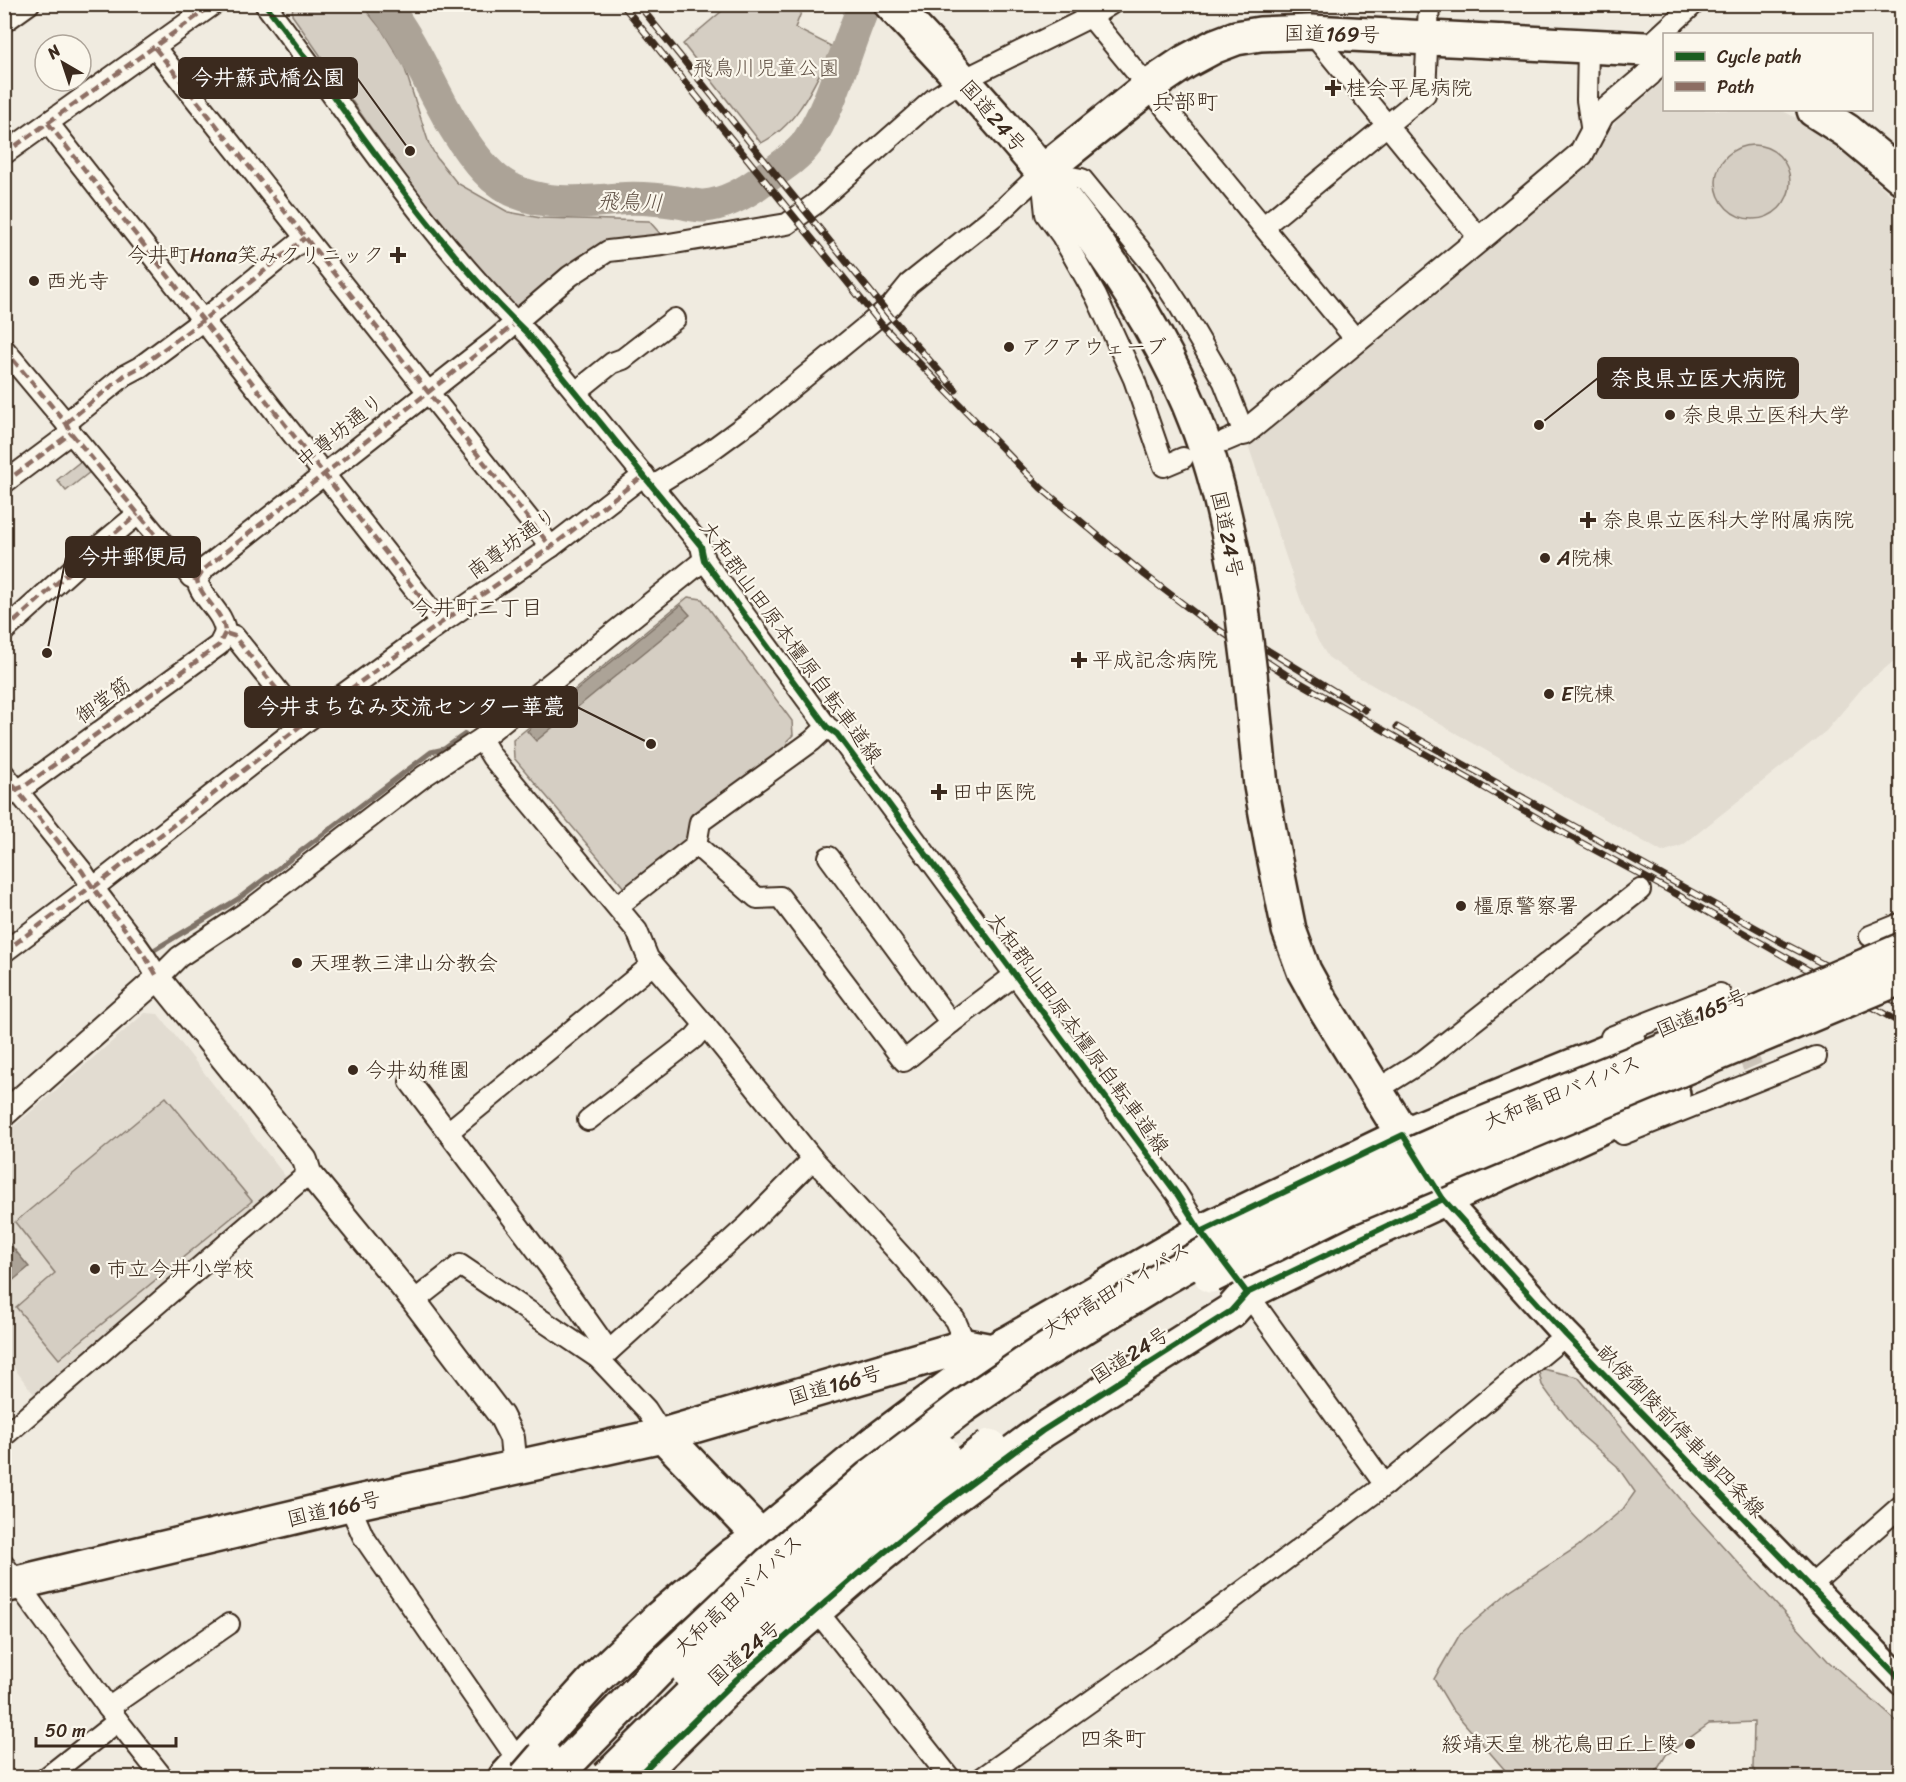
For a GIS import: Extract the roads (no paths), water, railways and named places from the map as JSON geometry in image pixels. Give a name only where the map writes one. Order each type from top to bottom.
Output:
[{"type":"highway","name":"国道24号","points":[[636,1778],[737,1679],[859,1573],[945,1503],[1024,1444],[1231,1311],[1247,1293],[1419,1167],[1304,970],[1289,930],[1262,786],[1241,600],[1229,530],[1209,457],[1192,414],[1137,302],[1098,244],[1042,172],[963,80],[891,5]]},
{"type":"highway","name":"国道169号","points":[[1042,172],[1148,87],[1185,62],[1236,38],[1260,34],[1311,32],[1588,46],[1658,52]]},
{"type":"highway","points":[[1816,111],[1846,131],[1902,177]]},
{"type":"highway","name":"国道165号","points":[[1419,1167],[1467,1109],[1902,932]]},
{"type":"highway","name":"大和高田バイパス","points":[[585,1778],[684,1674],[784,1581],[884,1496],[975,1425],[1047,1375],[1174,1296],[1239,1261],[1348,1209],[1419,1167],[1715,1030],[1902,950]]},
{"type":"highway","name":"大和高田バイパス","points":[[529,1771],[728,1602],[870,1477],[962,1407],[1035,1357],[1211,1251],[1322,1194],[1419,1167],[1902,977]]},
{"type":"highway","points":[[529,1771],[609,1688],[738,1563],[761,1537],[874,1443],[1006,1344],[1201,1232],[1673,1094],[1902,999]]},
{"type":"highway","points":[[607,1778],[695,1691],[784,1616],[845,1559],[990,1446],[1064,1392],[1140,1344],[1223,1300],[1247,1293],[1201,1232]]},
{"type":"highway","name":"国道166号","points":[[9,1578],[663,1435],[966,1346],[992,1351],[1006,1344]]},
{"type":"highway","points":[[663,1435],[761,1537],[817,1611]]},
{"type":"main road","name":"畝傍御陵前停車場四条線","points":[[1419,1167],[1566,1335],[1902,1682]]},
{"type":"street","points":[[4,22],[29,4]]},
{"type":"street","points":[[4,154],[214,4]]},
{"type":"street","name":"中尊坊通り","points":[[197,580],[205,568],[516,323],[570,276],[608,251],[673,244],[787,224],[815,204],[934,98],[1085,11],[1111,4]]},
{"type":"street","points":[[1264,226],[1425,94],[1429,4]]},
{"type":"street","points":[[1672,33],[1694,4]]},
{"type":"street","name":"大和郡山田原本橿原自転車道線","points":[[266,5],[440,238],[576,392],[701,546],[704,560],[827,727],[837,734],[1177,1194],[1201,1232]]},
{"type":"street","points":[[1085,11],[1358,341]]},
{"type":"street","points":[[1311,32],[1480,239]]},
{"type":"street","points":[[1588,46],[1587,100],[1592,133]]},
{"type":"street","points":[[155,48],[550,547]]},
{"type":"street","points":[[1183,458],[1164,466],[1134,379],[1096,296],[1062,236],[1046,214],[1042,172],[1082,179],[1154,267],[1224,382],[1234,437],[1358,341],[1581,154],[1602,114],[1649,74],[1658,52]]},
{"type":"street","points":[[48,123],[441,623]]},
{"type":"street","name":"南尊坊通り","points":[[4,952],[93,887],[304,723],[441,623],[648,481],[710,451],[751,421],[891,306],[909,284],[1003,209],[1042,172]]},
{"type":"street","points":[[4,483],[125,375],[140,367],[202,321],[305,238]]},
{"type":"street","points":[[576,392],[612,363],[623,359],[675,319]]},
{"type":"street","points":[[4,349],[191,578],[197,580],[223,622],[225,633],[234,636],[304,723]]},
{"type":"street","points":[[4,631],[86,557],[138,514]]},
{"type":"street","points":[[4,1114],[179,957],[251,909],[424,776],[481,740],[704,560]]},
{"type":"street","name":"御堂筋","points":[[9,787],[25,786],[219,645],[225,633]]},
{"type":"street","points":[[618,906],[696,845],[700,822],[812,741],[827,727]]},
{"type":"street","points":[[481,740],[492,757],[618,906],[637,931],[648,958],[813,1159],[955,1320],[966,1346]]},
{"type":"street","points":[[9,787],[82,871],[143,951],[158,978],[305,1160],[309,1173],[414,1301],[501,1416],[512,1438],[515,1469]]},
{"type":"street","points":[[696,845],[757,898],[780,897],[904,1061],[1015,975]]},
{"type":"street","points":[[829,857],[951,1023]]},
{"type":"street","points":[[1376,1091],[1423,1061],[1640,890]]},
{"type":"street","points":[[1870,936],[1902,922]]},
{"type":"street","points":[[448,1132],[653,964]]},
{"type":"street","points":[[1467,1109],[1513,1077],[1720,994]]},
{"type":"street","points":[[588,1120],[694,1038],[705,1025]]},
{"type":"street","points":[[1419,1167],[1498,1185],[1816,1057]]},
{"type":"street","points":[[410,1082],[548,1265],[604,1354],[663,1435]]},
{"type":"street","points":[[604,1354],[747,1226],[813,1159]]},
{"type":"street","points":[[4,1436],[309,1173]]},
{"type":"street","points":[[414,1301],[460,1265],[604,1354]]},
{"type":"street","points":[[1247,1293],[1385,1485]]},
{"type":"street","points":[[982,1778],[1191,1630],[1385,1485],[1566,1335]]},
{"type":"street","points":[[349,1504],[363,1536],[529,1771]]},
{"type":"street","points":[[1809,1587],[1902,1505]]},
{"type":"street","points":[[9,1578],[163,1778]]},
{"type":"street","points":[[817,1611],[950,1778]]},
{"type":"street","points":[[46,1778],[113,1715],[230,1624]]},
{"type":"waterway","name":"飛鳥川","points":[[383,4],[410,45],[444,110],[470,151],[499,182],[530,197],[565,202],[641,198],[704,206],[721,203],[744,192],[788,162],[807,143],[825,110],[865,4]]},
{"type":"waterway","points":[[154,950],[238,899],[431,752],[444,749],[465,734]]},
{"type":"tunnel","points":[[1720,994],[1758,1079]]},
{"type":"railway","points":[[622,4],[882,325],[1041,488],[1145,575],[1204,620],[1285,674],[1902,1024]]},
{"type":"railway","points":[[638,4],[891,317],[956,390]]},
{"type":"railway","points":[[1230,627],[1365,710]]},
{"type":"railway","points":[[1397,727],[1783,943],[1902,1005]]},
{"type":"place","name":"桂会平尾病院","points":[[1333,88]]},
{"type":"place","name":"今井蘇武橋公園","points":[[410,151]]},
{"type":"place","name":"今井町Hana笑みクリニック","points":[[398,255]]},
{"type":"place","name":"西光寺","points":[[34,281]]},
{"type":"place","name":"アクアウェーブ","points":[[1009,347]]},
{"type":"place","name":"奈良県立医科大学","points":[[1670,415]]},
{"type":"place","name":"奈良県立医大病院","points":[[1539,425]]},
{"type":"place","name":"奈良県立医科大学附属病院","points":[[1588,520]]},
{"type":"place","name":"A院棟","points":[[1545,558]]},
{"type":"place","name":"今井郵便局","points":[[47,653]]},
{"type":"place","name":"平成記念病院","points":[[1079,660]]},
{"type":"place","name":"E院棟","points":[[1549,694]]},
{"type":"place","name":"今井まちなみ交流センター華甍","points":[[651,744]]},
{"type":"place","name":"田中医院","points":[[939,792]]},
{"type":"place","name":"橿原警察署","points":[[1461,906]]},
{"type":"place","name":"天理教三津山分教会","points":[[297,963]]},
{"type":"place","name":"今井幼稚園","points":[[353,1070]]},
{"type":"place","name":"市立今井小学校","points":[[95,1269]]},
{"type":"place","name":"綏靖天皇 桃花鳥田丘上陵","points":[[1690,1744]]},
{"type":"district","name":"兵部町","points":[[1185,101]]},
{"type":"district","name":"今井町二丁目","points":[[477,607]]},
{"type":"district","name":"四条町","points":[[1113,1738]]},
{"type":"park label","name":"飛鳥川児童公園","points":[[766,68]]}]
